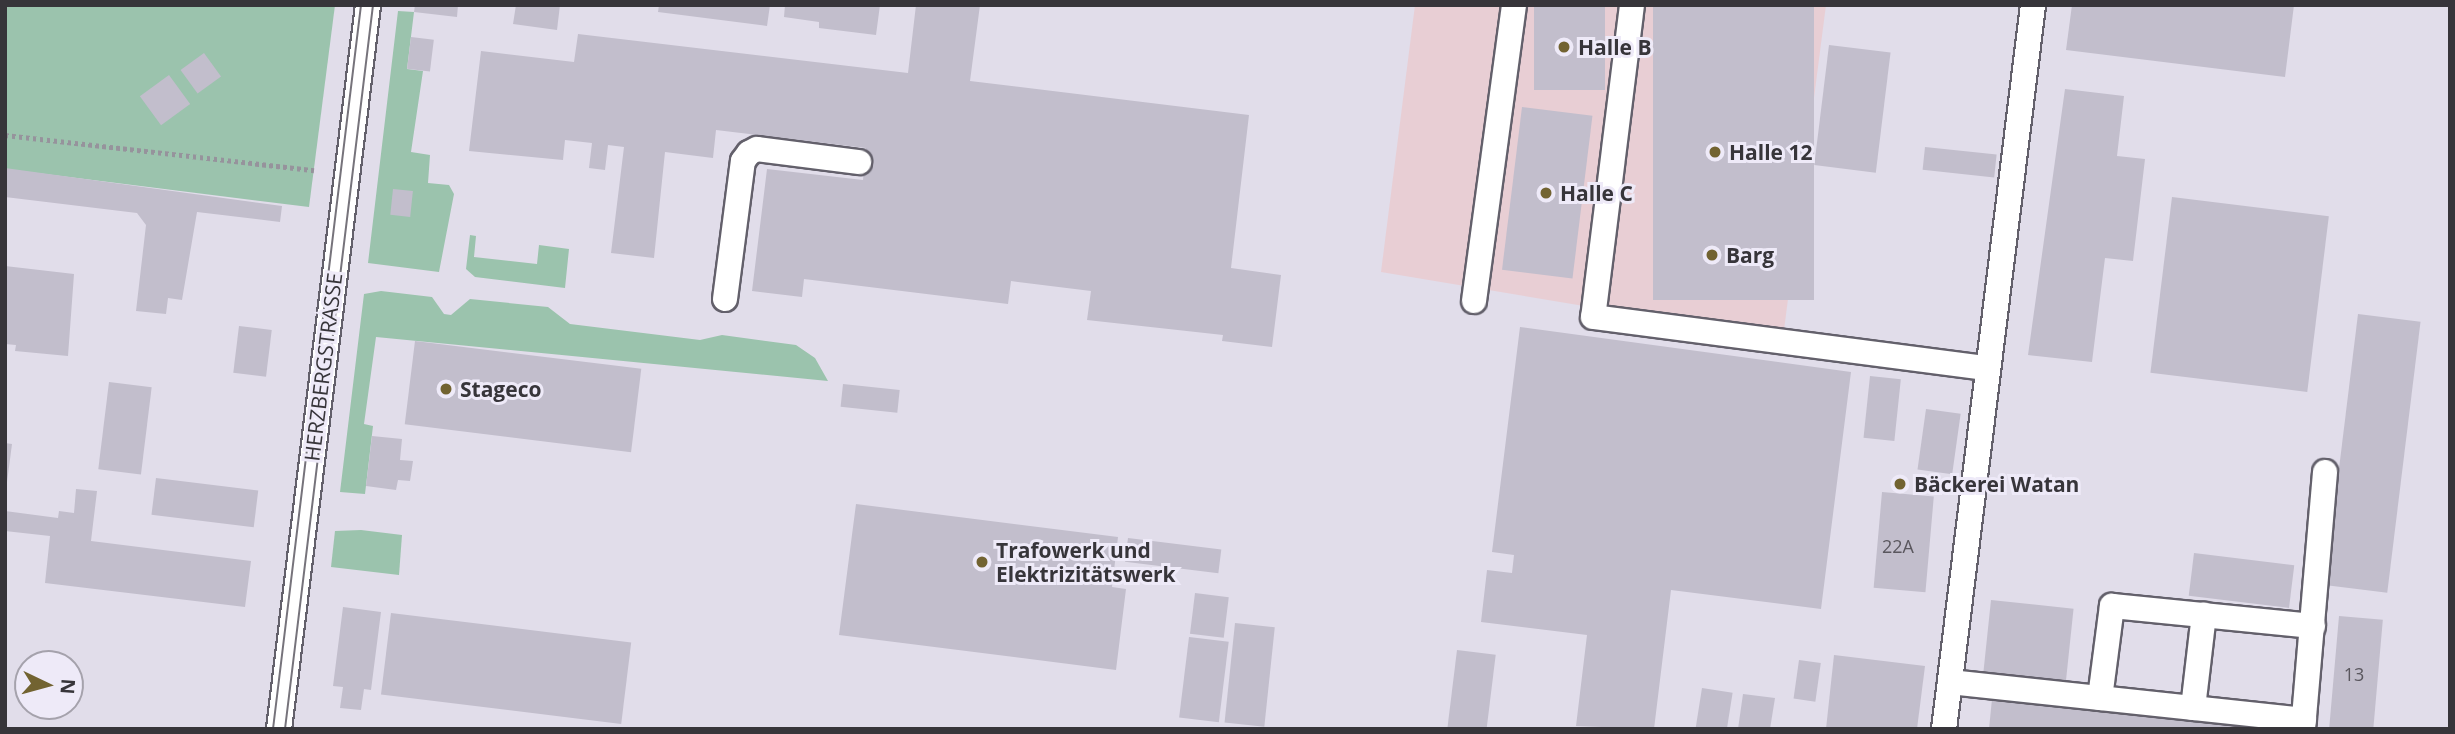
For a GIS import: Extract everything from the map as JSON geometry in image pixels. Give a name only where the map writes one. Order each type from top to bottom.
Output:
[{"type":"street","name":"HERZBERGSTRASSE","points":[[279,729],[368,5]]},
{"type":"street","points":[[1474,301],[1514,5]]},
{"type":"street","points":[[1632,5],[1593,317],[1988,368]]},
{"type":"street","points":[[1944,729],[2033,5]]},
{"type":"street","points":[[725,299],[743,161],[749,153],[757,149],[859,162]]},
{"type":"street","points":[[1950,682],[2193,708],[2304,724],[2325,471]]},
{"type":"street","points":[[2100,698],[2112,606],[2313,626]]},
{"type":"street","points":[[2193,708],[2204,615]]},
{"type":"path","points":[[5,135],[314,170]]},
{"type":"shaded area","points":[[1415,5],[1826,5],[1784,330],[1608,310],[1381,272]]},
{"type":"green space","points":[[5,5],[335,5],[309,207],[5,169]]},
{"type":"green space","points":[[398,11],[414,12],[407,69],[423,71],[411,152],[430,155],[428,183],[449,185],[454,194],[439,272],[368,263]]},
{"type":"green space","points":[[470,235],[476,236],[474,257],[537,264],[539,245],[569,249],[565,288],[475,277],[466,269]]},
{"type":"green space","points":[[381,291],[432,297],[444,314],[451,315],[470,299],[548,307],[570,324],[700,340],[722,335],[796,345],[815,358],[828,381],[376,337],[364,424],[373,426],[365,494],[340,492],[364,294]]},
{"type":"green space","points":[[361,530],[402,535],[399,575],[331,567],[335,531]]},
{"type":"building","points":[[415,5],[458,5],[457,17],[414,12]]},
{"type":"building","points":[[516,5],[560,5],[557,30],[513,24]]},
{"type":"building","points":[[659,5],[770,5],[767,26],[658,12]]},
{"type":"building","points":[[785,5],[880,5],[876,35],[819,28],[819,22],[784,17]]},
{"type":"building","points":[[916,5],[980,5],[970,81],[1249,115],[1231,268],[1281,275],[1272,347],[1222,341],[1223,335],[1087,320],[1091,291],[1011,281],[1008,304],[804,279],[802,297],[752,291],[767,169],[863,180],[866,148],[716,130],[713,158],[665,152],[654,258],[611,253],[624,147],[608,145],[605,170],[589,168],[592,143],[565,140],[563,160],[469,151],[481,51],[574,62],[578,34],[908,73]]},
{"type":"building","name":"Halle B","points":[[1534,5],[1605,5],[1605,90],[1534,90]]},
{"type":"building","name":"Halle 12","points":[[1653,5],[1814,5],[1814,300],[1653,300]]},
{"type":"building","points":[[2072,5],[2294,5],[2285,77],[2066,50]]},
{"type":"building","points":[[411,37],[434,40],[430,72],[407,69]]},
{"type":"building","points":[[1829,45],[1891,53],[1876,173],[1814,165]]},
{"type":"building","points":[[204,53],[221,76],[198,94],[181,70]]},
{"type":"building","points":[[169,75],[190,104],[161,125],[140,96]]},
{"type":"building","points":[[2065,89],[2124,96],[2117,156],[2145,159],[2133,261],[2105,258],[2092,362],[2028,355]]},
{"type":"building","name":"Halle C","points":[[1522,107],[1592,116],[1572,278],[1502,270]]},
{"type":"building","points":[[1925,147],[1997,155],[1994,177],[1923,170]]},
{"type":"building","points":[[5,168],[282,206],[280,222],[197,212],[182,300],[168,298],[166,314],[136,311],[146,225],[137,213],[5,197]]},
{"type":"building","points":[[393,189],[413,191],[410,217],[390,215]]},
{"type":"building","points":[[2172,197],[2329,216],[2307,392],[2150,373]]},
{"type":"building","points":[[5,266],[74,274],[68,356],[15,351],[16,345],[5,344]]},
{"type":"building","points":[[2358,314],[2421,322],[2387,593],[2325,585]]},
{"type":"building","points":[[239,326],[272,330],[266,377],[233,373]]},
{"type":"building","points":[[1520,327],[1851,372],[1821,609],[1671,590],[1654,729],[1576,726],[1587,635],[1481,622],[1487,570],[1512,573],[1514,555],[1492,552]]},
{"type":"building","points":[[415,341],[641,369],[631,452],[405,424]]},
{"type":"building","points":[[1870,376],[1901,379],[1894,441],[1864,438]]},
{"type":"building","points":[[109,382],[152,387],[141,475],[98,469]]},
{"type":"building","points":[[843,384],[900,390],[897,413],[841,407]]},
{"type":"building","points":[[1926,409],[1961,414],[1952,474],[1918,469]]},
{"type":"building","points":[[372,436],[402,439],[400,460],[413,461],[410,481],[398,480],[396,490],[366,486]]},
{"type":"building","points":[[5,443],[12,444],[7,482],[5,482]]},
{"type":"building","points":[[156,478],[258,491],[254,527],[151,515]]},
{"type":"building","points":[[76,489],[97,491],[91,541],[251,561],[245,607],[45,583],[50,536],[5,531],[5,511],[58,518],[59,511],[74,513]]},
{"type":"building","points":[[1882,492],[1934,497],[1925,592],[1874,588]]},
{"type":"building","name":"Trafowerk und Elektrizitätswerk","points":[[856,504],[1118,537],[1112,587],[1126,589],[1116,670],[839,635]]},
{"type":"building","points":[[1128,538],[1221,549],[1218,573],[1125,562]]},
{"type":"building","points":[[2194,553],[2294,565],[2289,608],[2189,596]]},
{"type":"building","points":[[1195,593],[1229,597],[1224,638],[1190,634]]},
{"type":"building","points":[[1991,600],[2074,609],[2066,680],[1983,672]]},
{"type":"building","points":[[343,607],[381,612],[371,690],[364,689],[361,710],[340,708],[343,687],[333,686]]},
{"type":"building","points":[[391,613],[631,642],[621,724],[381,694]]},
{"type":"building","points":[[2339,616],[2383,620],[2373,729],[2329,729]]},
{"type":"building","points":[[1235,623],[1275,627],[1264,727],[1225,722]]},
{"type":"building","points":[[1189,637],[1229,642],[1219,722],[1179,717]]},
{"type":"building","points":[[1457,650],[1496,655],[1487,729],[1447,728]]},
{"type":"building","points":[[1834,655],[1925,666],[1917,729],[1826,729]]},
{"type":"building","points":[[1799,660],[1821,663],[1815,702],[1794,699]]},
{"type":"building","points":[[1702,688],[1733,693],[1727,729],[1696,728]]},
{"type":"building","points":[[1743,694],[1775,698],[1770,729],[1738,729]]},
{"type":"building","points":[[1992,699],[2251,727],[2251,729],[1989,729]]},
{"type":"tram line","points":[[273,729],[361,5]]},
{"type":"tram line","points":[[285,729],[373,5]]},
{"type":"place","name":"Halle B","points":[[1564,47]]},
{"type":"place","name":"Halle 12","points":[[1715,152]]},
{"type":"place","name":"Halle C","points":[[1546,193]]},
{"type":"place","name":"Barg","points":[[1712,255]]},
{"type":"place","name":"Stageco","points":[[446,389]]},
{"type":"place","name":"Bäckerei Watan","points":[[1900,484]]},
{"type":"place","name":"Trafowerk und Elektrizitätswerk","points":[[982,562]]}]
